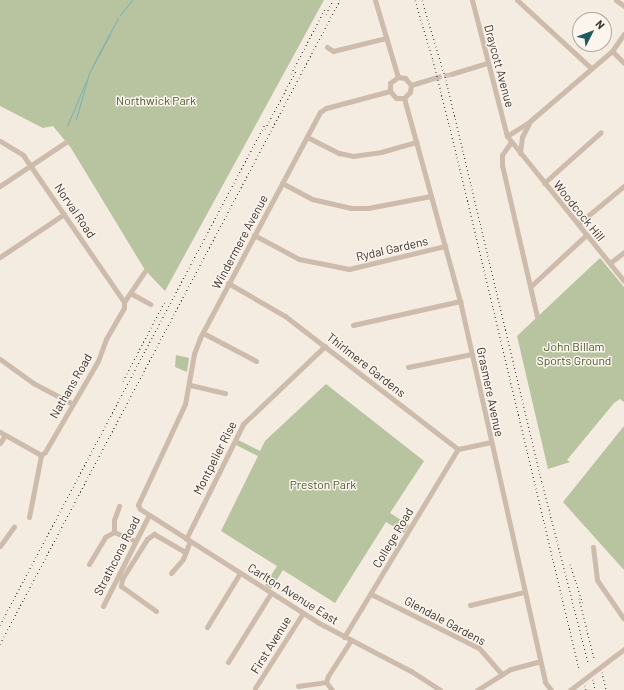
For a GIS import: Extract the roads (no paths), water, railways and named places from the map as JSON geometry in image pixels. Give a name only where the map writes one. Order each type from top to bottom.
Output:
[{"type":"street","points":[[375,0],[398,77]]},
{"type":"street","name":"Draycott Avenue","points":[[473,0],[508,136]]},
{"type":"street","points":[[517,0],[591,68]]},
{"type":"street","points":[[616,0],[624,6]]},
{"type":"street","points":[[624,34],[612,51],[624,63]]},
{"type":"street","points":[[327,47],[333,51],[386,38]]},
{"type":"street","points":[[508,136],[529,122],[611,52]]},
{"type":"street","points":[[451,74],[488,63]]},
{"type":"street","points":[[398,77],[405,78],[411,85],[410,92],[404,98],[396,98],[390,91],[390,83],[398,77]]},
{"type":"street","points":[[411,85],[437,77]]},
{"type":"street","name":"Windermere Avenue","points":[[138,508],[182,414],[190,385],[194,354],[203,333],[228,283],[320,112],[326,108],[390,91]]},
{"type":"street","name":"Grasmere Avenue","points":[[404,98],[460,301],[540,662],[545,682],[551,690]]},
{"type":"street","points":[[520,153],[522,137],[529,122]]},
{"type":"street","points":[[544,183],[601,132]]},
{"type":"street","name":"Woodcock Hill","points":[[508,136],[511,142],[624,281]]},
{"type":"street","points":[[307,137],[339,153],[353,156],[381,152],[417,142]]},
{"type":"street","name":"Norval Road","points":[[0,141],[23,155],[31,165],[124,302]]},
{"type":"street","points":[[0,186],[66,142]]},
{"type":"street","points":[[511,142],[502,155],[502,165],[537,317]]},
{"type":"street","points":[[282,183],[312,199],[351,208],[368,208],[431,196]]},
{"type":"street","points":[[578,224],[624,186]]},
{"type":"street","points":[[0,257],[64,214]]},
{"type":"street","name":"Rydal Gardens","points":[[254,235],[299,259],[349,269],[445,246]]},
{"type":"street","points":[[531,286],[586,235]]},
{"type":"street","points":[[610,263],[624,252]]},
{"type":"street","name":"Nathans Road","points":[[29,517],[41,455],[98,361],[106,339],[124,308],[124,302],[132,294],[145,271]]},
{"type":"street","name":"Thirlmere Gardens","points":[[228,283],[285,316],[458,449]]},
{"type":"street","points":[[132,294],[150,304]]},
{"type":"street","points":[[353,325],[460,301]]},
{"type":"street","points":[[203,333],[256,361]]},
{"type":"street","name":"Montpelier Rise","points":[[171,573],[183,559],[188,540],[243,424],[325,346]]},
{"type":"street","points":[[408,367],[472,354]]},
{"type":"street","points":[[0,359],[33,383],[73,404]]},
{"type":"street","points":[[190,385],[225,393]]},
{"type":"street","points":[[0,443],[2,433],[41,455]]},
{"type":"street","points":[[458,449],[491,442]]},
{"type":"street","name":"College Road","points":[[344,637],[458,449]]},
{"type":"street","points":[[114,532],[114,520],[119,506]]},
{"type":"street","name":"Carlton Avenue East","points":[[138,508],[303,613],[344,637],[411,671],[440,690]]},
{"type":"street","name":"Strathcona Road","points":[[103,606],[149,515]]},
{"type":"street","points":[[0,546],[14,527]]},
{"type":"street","points":[[114,532],[135,541]]},
{"type":"street","points":[[89,564],[105,537],[114,532]]},
{"type":"street","points":[[156,611],[121,586],[122,579],[147,539],[154,534],[185,552]]},
{"type":"street","points":[[593,547],[596,580],[624,619]]},
{"type":"street","points":[[207,627],[240,573]]},
{"type":"street","points":[[470,605],[524,592]]},
{"type":"street","points":[[228,662],[272,593]]},
{"type":"street","name":"Glendale Gardens","points":[[371,594],[479,648],[502,674]]},
{"type":"street","name":"First Avenue","points":[[255,688],[303,613]]},
{"type":"street","points":[[326,682],[351,640]]},
{"type":"street","points":[[570,690],[624,649]]},
{"type":"street","points":[[476,690],[502,674],[519,666],[540,662]]},
{"type":"street","points":[[298,686],[326,682]]},
{"type":"street","points":[[326,682],[332,690]]},
{"type":"waterway","points":[[120,15],[132,0]]},
{"type":"waterway","points":[[94,63],[118,18]]},
{"type":"waterway","points":[[76,119],[89,73],[110,34]]},
{"type":"waterway","points":[[67,126],[86,81]]},
{"type":"tunnel","points":[[437,77],[451,74]]},
{"type":"railway","points":[[326,14],[333,0]]},
{"type":"railway","points":[[0,644],[340,0]]},
{"type":"railway","points":[[415,0],[433,60],[459,165],[579,669]]},
{"type":"railway","points":[[422,0],[446,80],[542,482],[588,662]]},
{"type":"railway","points":[[291,74],[325,9]]},
{"type":"railway","points":[[265,129],[296,71]]},
{"type":"railway","points":[[0,625],[265,124]]},
{"type":"railway","points":[[123,381],[165,301]]},
{"type":"railway","points":[[570,564],[582,602]]},
{"type":"railway","points":[[579,598],[594,658]]},
{"type":"railway","points":[[602,672],[606,690]]},
{"type":"railway","points":[[593,679],[595,690]]},
{"type":"railway","points":[[585,685],[586,690]]},
{"type":"park label","name":"Northwick Park","points":[[156,101]]},
{"type":"park label","name":"John Billam Sports Ground","points":[[574,354]]},
{"type":"park label","name":"Preston Park","points":[[323,485]]}]
